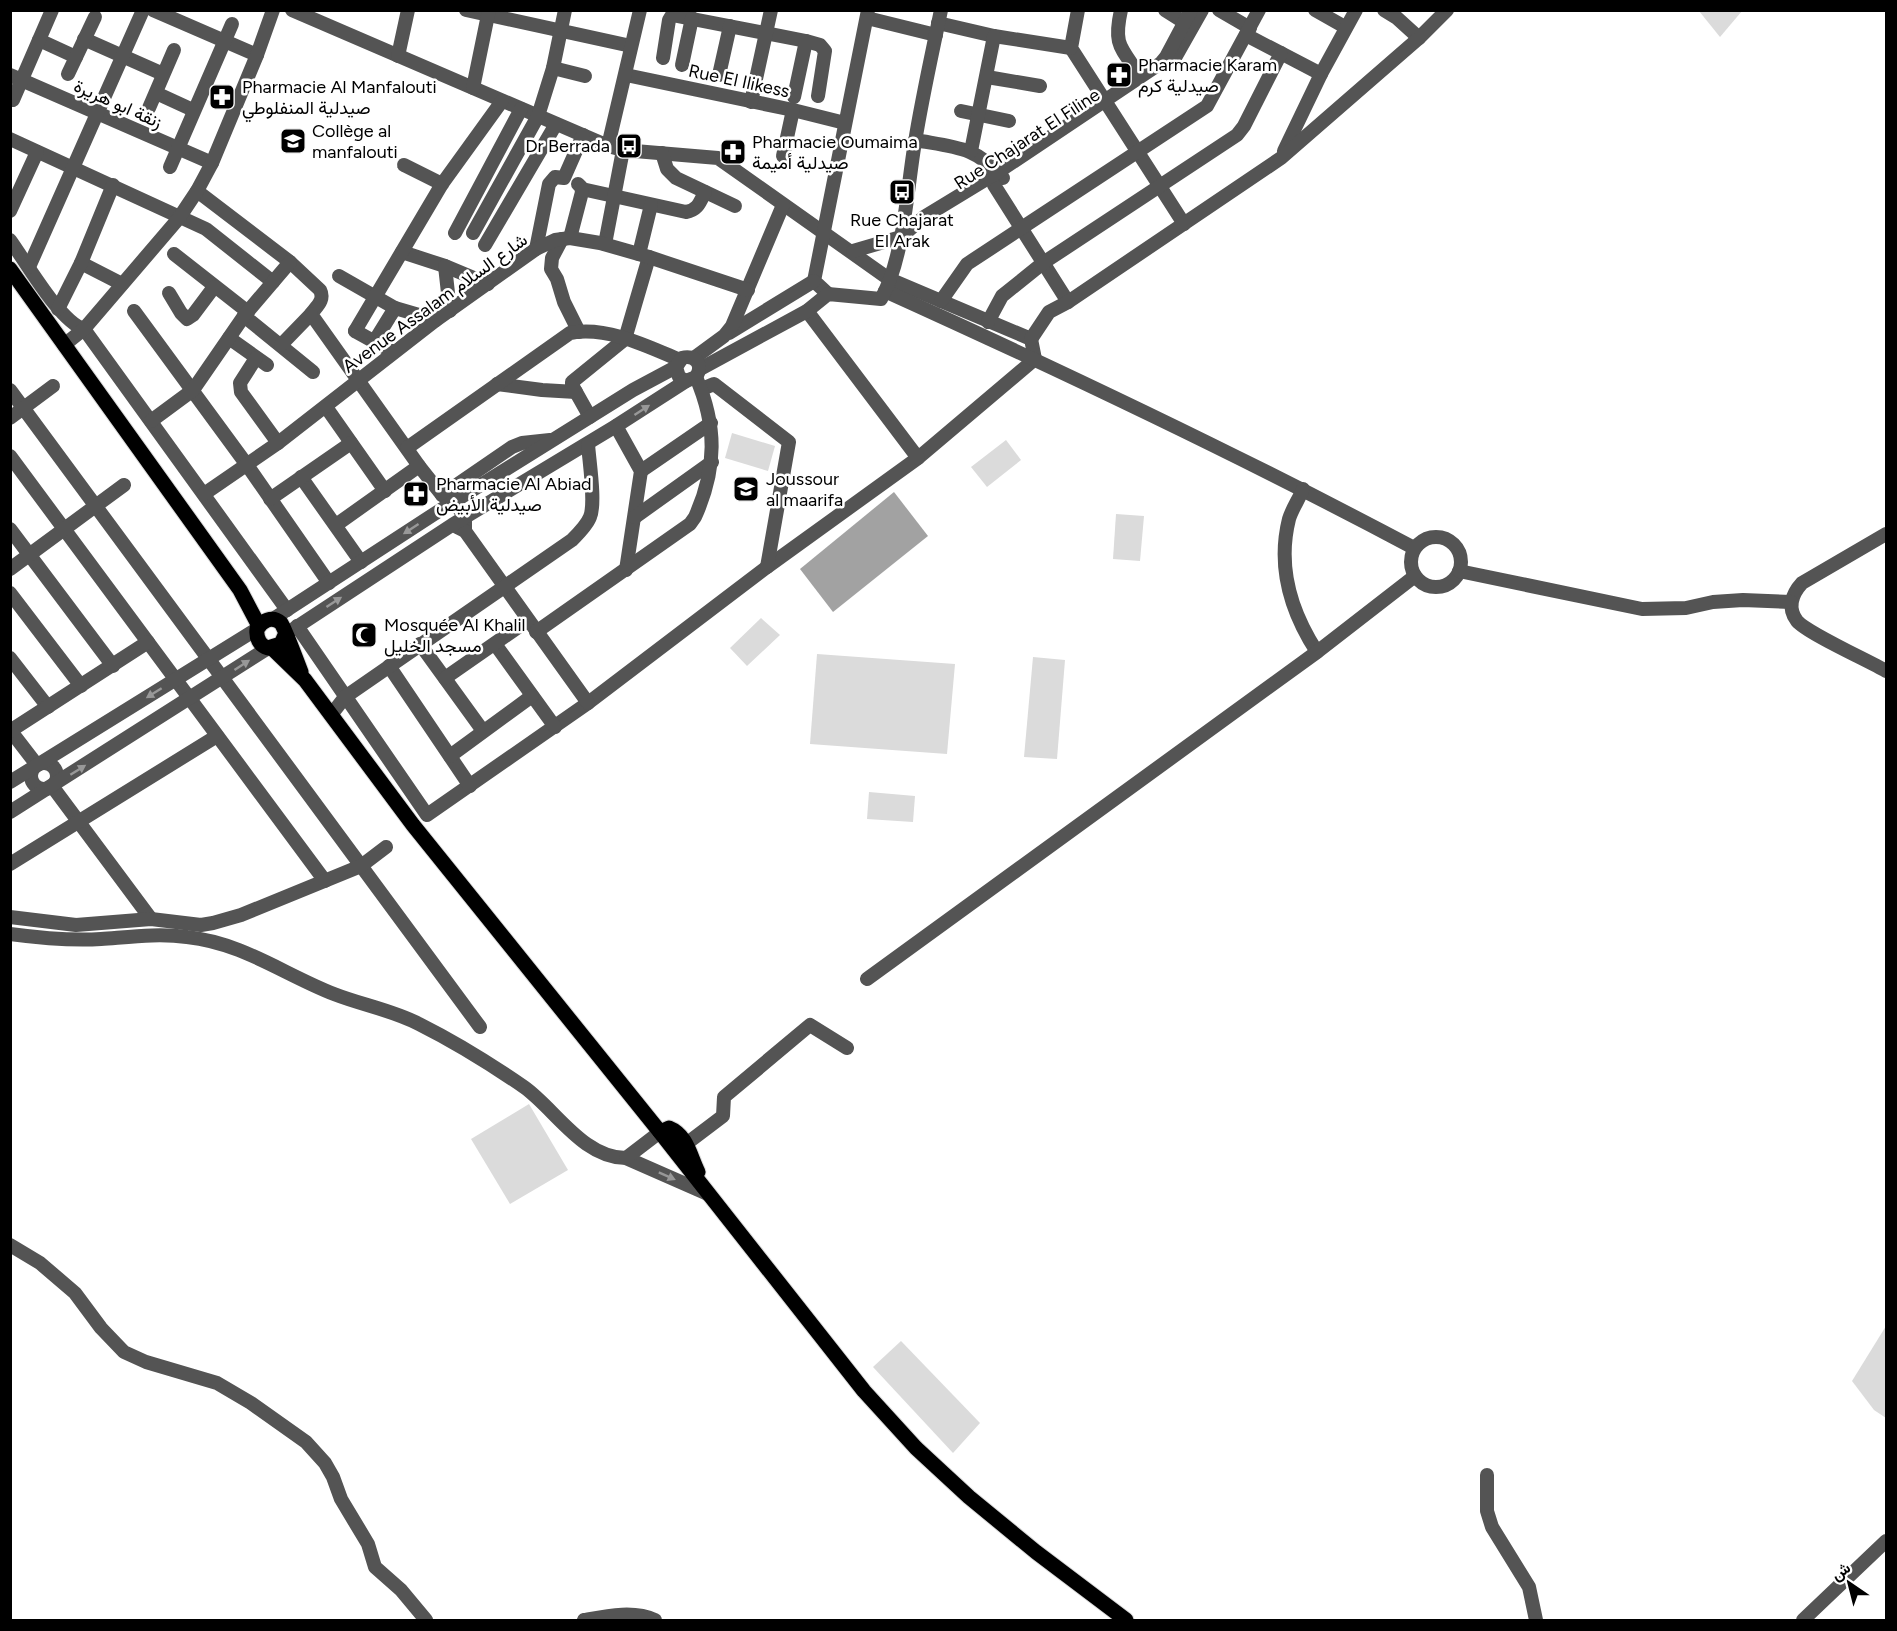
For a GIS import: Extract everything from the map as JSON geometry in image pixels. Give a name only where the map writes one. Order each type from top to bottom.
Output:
[{"type":"main road","points":[[10,269],[265,623],[282,624],[289,632],[305,680]]},
{"type":"main road","points":[[265,623],[257,639],[260,643],[270,648],[305,680],[413,825],[660,1132],[864,1391],[916,1448],[969,1497],[1036,1552],[1126,1620]]},
{"type":"main road","points":[[270,648],[281,644],[289,632]]},
{"type":"main road","points":[[660,1132],[666,1128],[671,1129],[686,1144],[708,1194]]},
{"type":"street","points":[[13,100],[16,78],[39,40],[52,10]]},
{"type":"street","points":[[29,267],[143,10]]},
{"type":"street","points":[[153,10],[257,55]]},
{"type":"street","points":[[64,345],[84,329],[179,218],[197,191],[212,163],[257,55],[273,10]]},
{"type":"street","points":[[292,10],[608,146],[623,150],[718,158],[783,205],[853,251],[887,285],[1303,489],[1414,548]]},
{"type":"street","points":[[398,56],[408,10]]},
{"type":"street","points":[[466,10],[489,13],[560,32],[631,46]]},
{"type":"street","points":[[473,233],[538,116],[553,68],[565,10]]},
{"type":"street","points":[[608,146],[640,10]]},
{"type":"street","points":[[751,102],[771,10]]},
{"type":"street","points":[[1078,10],[1071,48],[1184,224]]},
{"type":"street","points":[[1121,10],[1118,44],[1140,76]]},
{"type":"street","points":[[1165,10],[1188,16]]},
{"type":"street","name":"Rue Chajarat El Filine","points":[[904,233],[924,217],[998,178],[1106,104],[1168,68],[1202,10]]},
{"type":"street","points":[[1219,10],[1281,53],[1321,74]]},
{"type":"street","points":[[941,301],[967,264],[1207,106],[1259,10]]},
{"type":"street","points":[[1315,10],[1345,27]]},
{"type":"street","points":[[1281,158],[1321,74],[1356,10]]},
{"type":"street","points":[[1384,10],[1397,18],[1419,38]]},
{"type":"street","points":[[1035,359],[1031,339],[1049,312],[1068,302],[1281,158],[1419,38],[1447,10]]},
{"type":"street","points":[[473,88],[489,13]]},
{"type":"street","points":[[720,339],[814,281],[867,13],[938,23],[994,36],[1071,48]]},
{"type":"street","points":[[663,58],[669,20],[672,15],[806,41],[819,45],[825,51],[818,96]]},
{"type":"street","name":"Rue Chajarat El Filine","points":[[1106,104],[1140,76],[1161,63],[1188,16]]},
{"type":"street","points":[[69,74],[95,17]]},
{"type":"street","points":[[682,64],[692,18]]},
{"type":"street","points":[[814,281],[828,294],[881,299],[904,233],[915,140],[938,23]]},
{"type":"street","points":[[170,167],[232,24]]},
{"type":"street","points":[[719,75],[730,26]]},
{"type":"street","points":[[971,151],[994,36]]},
{"type":"street","points":[[84,39],[163,74]]},
{"type":"street","points":[[39,40],[76,57]]},
{"type":"street","points":[[783,156],[806,41]]},
{"type":"street","points":[[149,108],[174,50]]},
{"type":"street","points":[[988,322],[1002,296],[1043,263],[1237,135],[1244,126],[1281,53]]},
{"type":"street","points":[[553,68],[585,75]]},
{"type":"street","name":"Rue El Ilikess","points":[[626,75],[751,102],[794,103],[845,123]]},
{"type":"street","points":[[987,77],[1040,86]]},
{"type":"street","name":"زنقة ابو هريرة","points":[[16,78],[212,163]]},
{"type":"street","points":[[156,93],[193,110]]},
{"type":"street","points":[[331,342],[355,331],[442,184],[502,101]]},
{"type":"street","points":[[455,233],[521,109]]},
{"type":"street","points":[[961,111],[1009,121]]},
{"type":"street","points":[[485,245],[556,124]]},
{"type":"street","points":[[564,178],[583,135]]},
{"type":"street","points":[[10,139],[206,229],[273,282]]},
{"type":"street","points":[[915,140],[971,151],[980,156],[998,178],[1020,227],[1068,302]]},
{"type":"street","points":[[605,244],[623,150]]},
{"type":"street","points":[[10,211],[37,152]]},
{"type":"street","points":[[662,153],[667,169],[671,173],[735,206]]},
{"type":"street","points":[[404,165],[442,184]]},
{"type":"street","points":[[536,249],[549,184],[555,177],[578,184],[582,189],[686,212],[698,207],[705,192]]},
{"type":"street","points":[[58,309],[81,263],[113,185]]},
{"type":"street","points":[[579,332],[551,269],[552,258],[566,238],[582,189]]},
{"type":"street","points":[[197,191],[290,262],[322,294],[320,303],[311,314],[280,345]]},
{"type":"street","points":[[590,417],[572,383],[574,379],[625,339],[644,255],[651,205]]},
{"type":"street","points":[[696,373],[732,326],[783,205]]},
{"type":"street","points":[[853,251],[904,233]]},
{"type":"street","points":[[566,238],[605,244],[644,255],[748,290]]},
{"type":"street","name":"Avenue Assalam شارع السلام","points":[[204,494],[278,443],[393,352],[536,249],[566,238]]},
{"type":"street","points":[[10,240],[58,309],[73,325],[84,329],[287,610]]},
{"type":"street","points":[[402,252],[446,266],[488,284]]},
{"type":"street","points":[[174,254],[313,372]]},
{"type":"street","points":[[151,421],[193,390],[246,314],[290,262]]},
{"type":"street","points":[[81,263],[122,284]]},
{"type":"street","points":[[446,266],[450,311]]},
{"type":"street","points":[[339,276],[395,308],[436,320]]},
{"type":"street","points":[[887,285],[941,301],[1031,339]]},
{"type":"street","points":[[170,293],[187,319],[193,315],[214,287]]},
{"type":"street","points":[[427,815],[345,697],[289,632],[452,525],[465,524],[696,373],[807,311],[828,294]]},
{"type":"street","points":[[374,342],[395,308]]},
{"type":"street","points":[[134,311],[247,465],[329,583]]},
{"type":"street","points":[[807,311],[918,458]]},
{"type":"street","points":[[311,314],[419,466],[465,524],[527,621],[588,704]]},
{"type":"street","points":[[355,331],[393,352]]},
{"type":"street","points":[[407,448],[564,336],[579,332],[592,332],[625,339],[678,363]]},
{"type":"street","points":[[229,338],[262,361],[240,383],[241,392],[278,443]]},
{"type":"street","points":[[10,782],[287,610],[361,562],[446,502],[554,440],[685,357],[696,373],[711,423],[712,462],[699,508],[690,524],[536,632]]},
{"type":"street","points":[[413,825],[588,704],[767,567],[918,458],[1035,359]]},
{"type":"street","points":[[678,363],[679,376],[696,373],[714,384],[789,442],[767,567]]},
{"type":"street","points":[[497,384],[576,392]]},
{"type":"street","points":[[10,418],[53,386]]},
{"type":"street","points":[[10,390],[480,1027]]},
{"type":"street","points":[[326,407],[385,491]]},
{"type":"street","points":[[641,471],[711,423]]},
{"type":"street","points":[[616,426],[641,471],[626,570]]},
{"type":"street","points":[[270,499],[351,443]]},
{"type":"street","points":[[331,715],[345,697],[572,540],[590,518],[593,507],[588,444]]},
{"type":"street","points":[[10,456],[325,881]]},
{"type":"street","points":[[635,518],[712,462]]},
{"type":"street","points":[[336,525],[419,466]]},
{"type":"street","points":[[301,477],[361,562]]},
{"type":"street","points":[[10,569],[124,485]]},
{"type":"street","points":[[1303,489],[1290,518],[1285,547],[1286,579],[1291,601],[1302,630],[1317,652]]},
{"type":"street","points":[[446,502],[452,525]]},
{"type":"street","points":[[10,529],[112,666]]},
{"type":"street","points":[[1887,534],[1808,579],[1796,590],[1791,602],[1793,615],[1804,627],[1887,671]]},
{"type":"street","points":[[1432,536],[1441,536],[1449,540],[1460,553],[1459,571],[1451,582],[1436,587],[1428,586],[1415,576],[1411,568],[1410,560],[1414,548],[1424,539],[1432,536]]},
{"type":"street","points":[[1459,571],[1642,609],[1686,608],[1713,602],[1743,600],[1791,602]]},
{"type":"street","points":[[867,979],[1317,652],[1415,576]]},
{"type":"street","points":[[10,593],[81,686]]},
{"type":"street","points":[[445,678],[527,621]]},
{"type":"street","points":[[37,765],[11,730],[148,642]]},
{"type":"street","points":[[420,644],[483,731]]},
{"type":"street","points":[[495,644],[555,727]]},
{"type":"street","points":[[10,812],[270,648]]},
{"type":"street","points":[[10,658],[48,707]]},
{"type":"street","points":[[389,666],[470,786]]},
{"type":"street","points":[[450,756],[532,696]]},
{"type":"street","points":[[10,864],[217,736]]},
{"type":"street","points":[[37,765],[45,763],[56,770],[57,779],[52,786]]},
{"type":"street","points":[[52,786],[151,919]]},
{"type":"street","points":[[10,916],[76,925],[151,919],[201,925],[213,923],[241,915],[361,866],[386,847]]},
{"type":"street","points":[[10,933],[72,940],[185,936],[238,948],[332,994],[397,1014],[434,1032],[523,1087],[588,1144],[607,1155],[626,1158],[708,1194]]},
{"type":"street","points":[[686,1144],[723,1116],[724,1097],[810,1025],[847,1048]]},
{"type":"street","points":[[626,1158],[660,1132]]},
{"type":"street","points":[[10,1245],[40,1263],[75,1293],[101,1328],[124,1352],[146,1362],[217,1383],[251,1403],[306,1442],[325,1463],[333,1477],[341,1499],[368,1544],[375,1567],[401,1590],[426,1620]]},
{"type":"street","points":[[1487,1475],[1487,1511],[1492,1527],[1529,1587],[1536,1620]]},
{"type":"street","points":[[1803,1620],[1887,1541]]},
{"type":"street","points":[[584,1620],[615,1615],[638,1615],[655,1620]]},
{"type":"shaded area","points":[[1699,11],[1742,11],[1720,37]]},
{"type":"shaded area","points":[[732,433],[775,446],[768,471],[725,458]]},
{"type":"shaded area","points":[[1006,440],[1021,460],[987,487],[971,467]]},
{"type":"shaded area","points":[[894,492],[928,536],[833,612],[800,569]]},
{"type":"shaded area","points":[[1116,514],[1144,516],[1140,561],[1113,559]]},
{"type":"shaded area","points":[[761,618],[780,635],[747,666],[730,648]]},
{"type":"shaded area","points":[[817,654],[955,664],[947,754],[810,744]]},
{"type":"shaded area","points":[[1033,657],[1065,660],[1057,759],[1024,757]]},
{"type":"shaded area","points":[[869,792],[915,796],[913,822],[867,819]]},
{"type":"shaded area","points":[[529,1104],[568,1170],[510,1204],[471,1139]]},
{"type":"shaded area","points":[[1886,1326],[1886,1418],[1874,1410],[1852,1381]]},
{"type":"shaded area","points":[[901,1341],[980,1423],[953,1453],[873,1367]]},
{"type":"place","name":"Pharmacie Karam صيدلية كرم","points":[[1119,75]]},
{"type":"place","name":"Pharmacie Al Manfalouti صيدلية المنفلوطي","points":[[222,97]]},
{"type":"place","name":"Collège al manfalouti","points":[[293,141]]},
{"type":"place","name":"Dr Berrada","points":[[629,146]]},
{"type":"place","name":"Pharmacie Oumaima صيدلية أميمة","points":[[733,152]]},
{"type":"place","name":"Rue Chajarat El Arak","points":[[902,192]]},
{"type":"place","name":"Joussour al maarifa","points":[[746,489]]},
{"type":"place","name":"Pharmacie Al Abiad صيدلية الأبيض","points":[[416,494]]},
{"type":"place","name":"Mosquée Al Khalil مسجد الخليل","points":[[364,635]]}]
